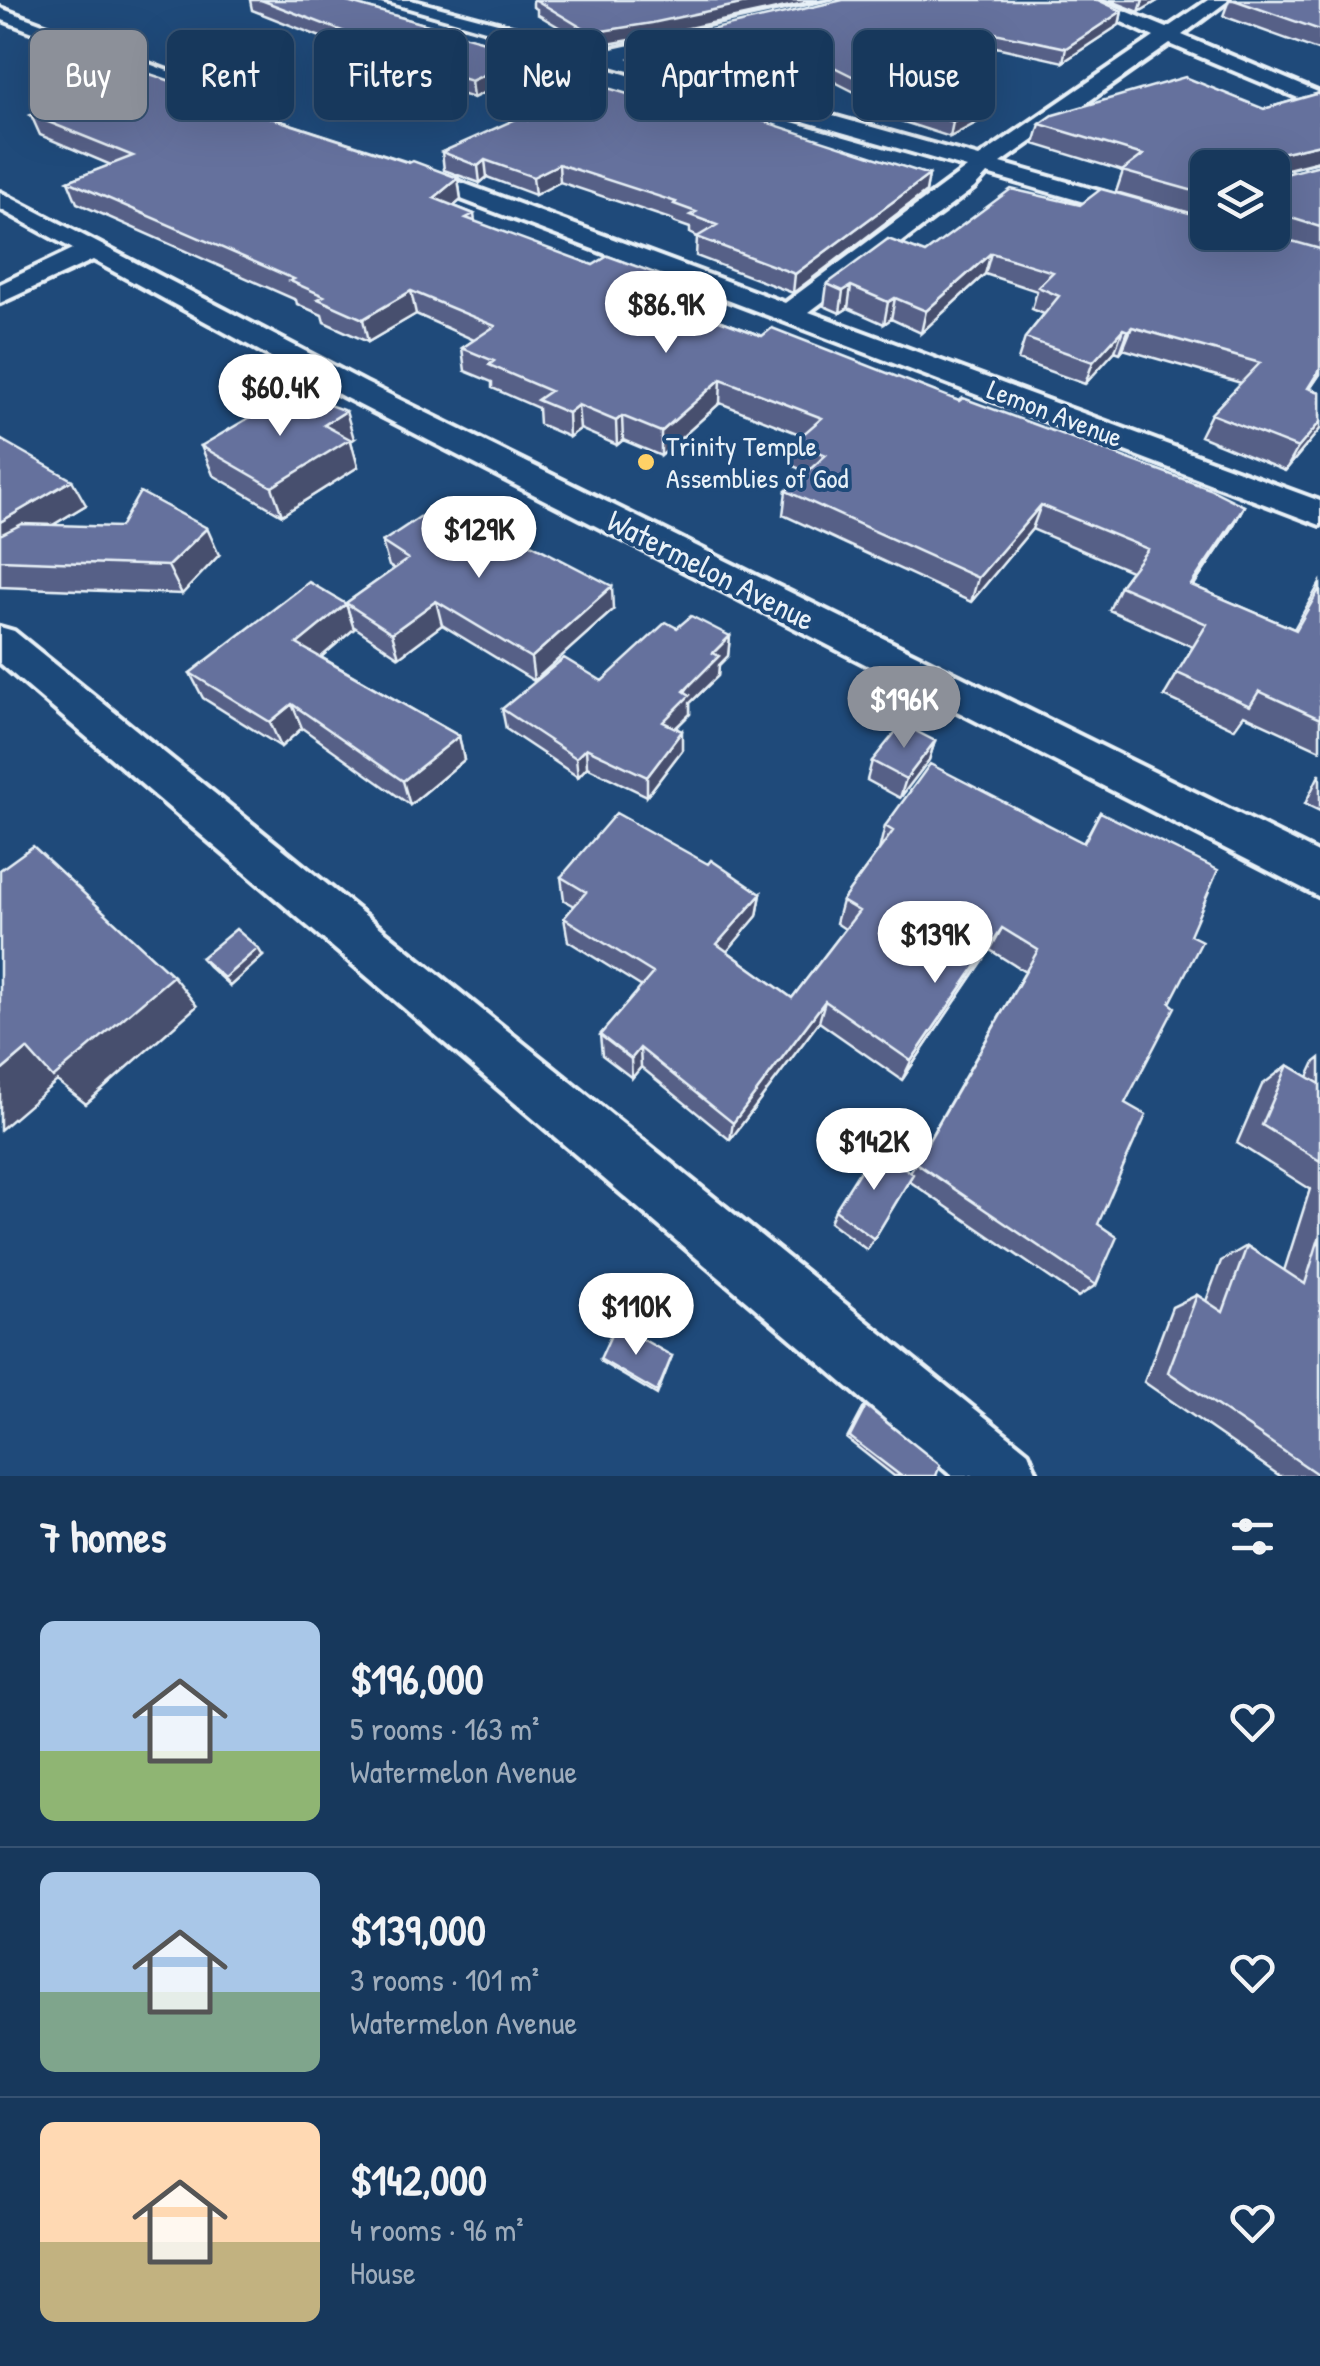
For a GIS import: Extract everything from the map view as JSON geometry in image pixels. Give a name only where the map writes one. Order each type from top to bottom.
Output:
[{"type":"street","points":[[606,56],[860,0]]},
{"type":"street","points":[[1084,0],[1320,101]]},
{"type":"street","points":[[400,2],[503,30]]},
{"type":"street","points":[[791,312],[966,183],[983,165],[1169,36],[1208,2]]},
{"type":"street","points":[[7,20],[288,124]]},
{"type":"street","points":[[606,58],[1190,224]]},
{"type":"street","name":"Lemon Avenue","points":[[376,158],[1320,514]]},
{"type":"street","name":"Watermelon Avenue","points":[[0,199],[355,390],[1320,877]]},
{"type":"street","points":[[1156,214],[1190,206]]},
{"type":"street","points":[[0,295],[94,250]]},
{"type":"street","points":[[0,641],[1004,1476]]},
{"type":"building","points":[[261,0],[340,0],[446,30],[339,30]]},
{"type":"building","points":[[536,0],[760,0],[652,23],[606,30],[584,29]]},
{"type":"building","points":[[843,0],[1098,0],[1122,11],[1066,48],[995,30],[853,30],[853,76],[833,66],[833,30],[710,30]]},
{"type":"building","points":[[1234,0],[1320,0],[1320,30]]},
{"type":"building","points":[[467,36],[487,42],[487,74],[467,80]]},
{"type":"building","points":[[147,73],[167,80],[167,120],[277,120],[409,163],[413,161],[458,178],[434,198],[474,214],[466,218],[593,265],[608,256],[671,279],[649,294],[762,336],[772,328],[959,401],[963,398],[1210,489],[1244,506],[1191,585],[1296,630],[1320,588],[1320,719],[1259,691],[1250,706],[1177,673],[1207,624],[1120,586],[1148,549],[1041,505],[978,578],[786,491],[826,455],[794,442],[822,418],[721,379],[661,432],[622,416],[616,421],[578,405],[568,413],[537,400],[550,391],[489,365],[494,361],[462,348],[495,326],[411,291],[363,319],[318,299],[324,296],[290,281],[294,279],[68,181],[133,156],[43,120],[147,120]]},
{"type":"building","points":[[1185,77],[1264,109],[1320,93],[1320,144],[1290,151],[1190,150],[1190,190],[1122,171],[1143,155],[1040,124],[1053,115]]},
{"type":"building","points":[[606,88],[626,94],[626,120],[760,120],[929,175],[795,274],[697,237],[717,225],[690,215],[696,212],[676,202],[559,164],[533,177],[485,160],[478,166],[442,152],[514,120],[606,120]]},
{"type":"building","points":[[1320,165],[1320,227],[1290,218],[1290,173]]},
{"type":"building","points":[[1011,189],[1080,205],[1101,189],[1190,213],[1190,250],[1290,250],[1290,240],[1320,249],[1320,369],[1308,388],[1320,392],[1320,422],[1298,448],[1211,414],[1260,363],[1132,327],[1128,331],[1123,329],[1093,362],[1025,338],[1059,296],[1038,287],[1053,272],[991,253],[926,311],[895,298],[888,302],[851,286],[843,291],[827,284],[888,239],[925,253]]},
{"type":"building","points":[[293,392],[346,411],[324,425],[350,439],[272,487],[201,446]]},
{"type":"building","points":[[0,439],[72,480],[0,522]]},
{"type":"building","points":[[140,492],[207,528],[168,566],[0,560],[0,535],[22,524],[120,527]]},
{"type":"building","points":[[444,501],[491,529],[496,526],[612,586],[531,658],[436,601],[392,633],[346,603],[408,559],[382,542]]},
{"type":"building","points":[[309,582],[346,604],[297,644],[459,736],[403,781],[292,704],[270,722],[190,673]]},
{"type":"building","points":[[691,616],[730,636],[713,653],[719,656],[684,691],[690,695],[663,722],[682,731],[647,777],[586,748],[576,758],[502,709],[564,658],[602,681],[666,622],[677,628]]},
{"type":"building","points":[[902,724],[935,741],[906,779],[872,761]]},
{"type":"building","points":[[930,764],[1084,843],[1100,812],[1218,870],[1190,935],[1202,941],[1170,1003],[1175,1007],[1125,1103],[1146,1115],[1098,1224],[1117,1237],[1096,1285],[916,1163],[1038,950],[1002,928],[911,1061],[825,1001],[733,1123],[640,1048],[631,1059],[600,1035],[653,973],[564,918],[586,892],[561,877],[616,813],[708,864],[711,860],[761,894],[717,944],[792,998],[859,911],[842,901],[893,831],[885,826]]},
{"type":"building","points":[[33,846],[173,976],[53,1078],[27,1049],[0,1072],[0,870]]},
{"type":"building","points":[[236,929],[258,948],[224,978],[201,958]]},
{"type":"building","points":[[1288,1065],[1320,1084],[1320,1161],[1262,1125]]},
{"type":"building","points":[[875,1147],[913,1174],[874,1239],[835,1210]]},
{"type":"building","points":[[1320,1235],[1320,1476],[1168,1372],[1197,1295],[1223,1312],[1247,1246],[1305,1284]]},
{"type":"building","points":[[616,1324],[672,1356],[657,1392],[600,1359]]},
{"type":"building","points":[[866,1406],[940,1465],[936,1476],[901,1476],[850,1437]]},
{"type":"place","name":"Trinity Temple Assemblies of God","points":[[646,462]]}]
